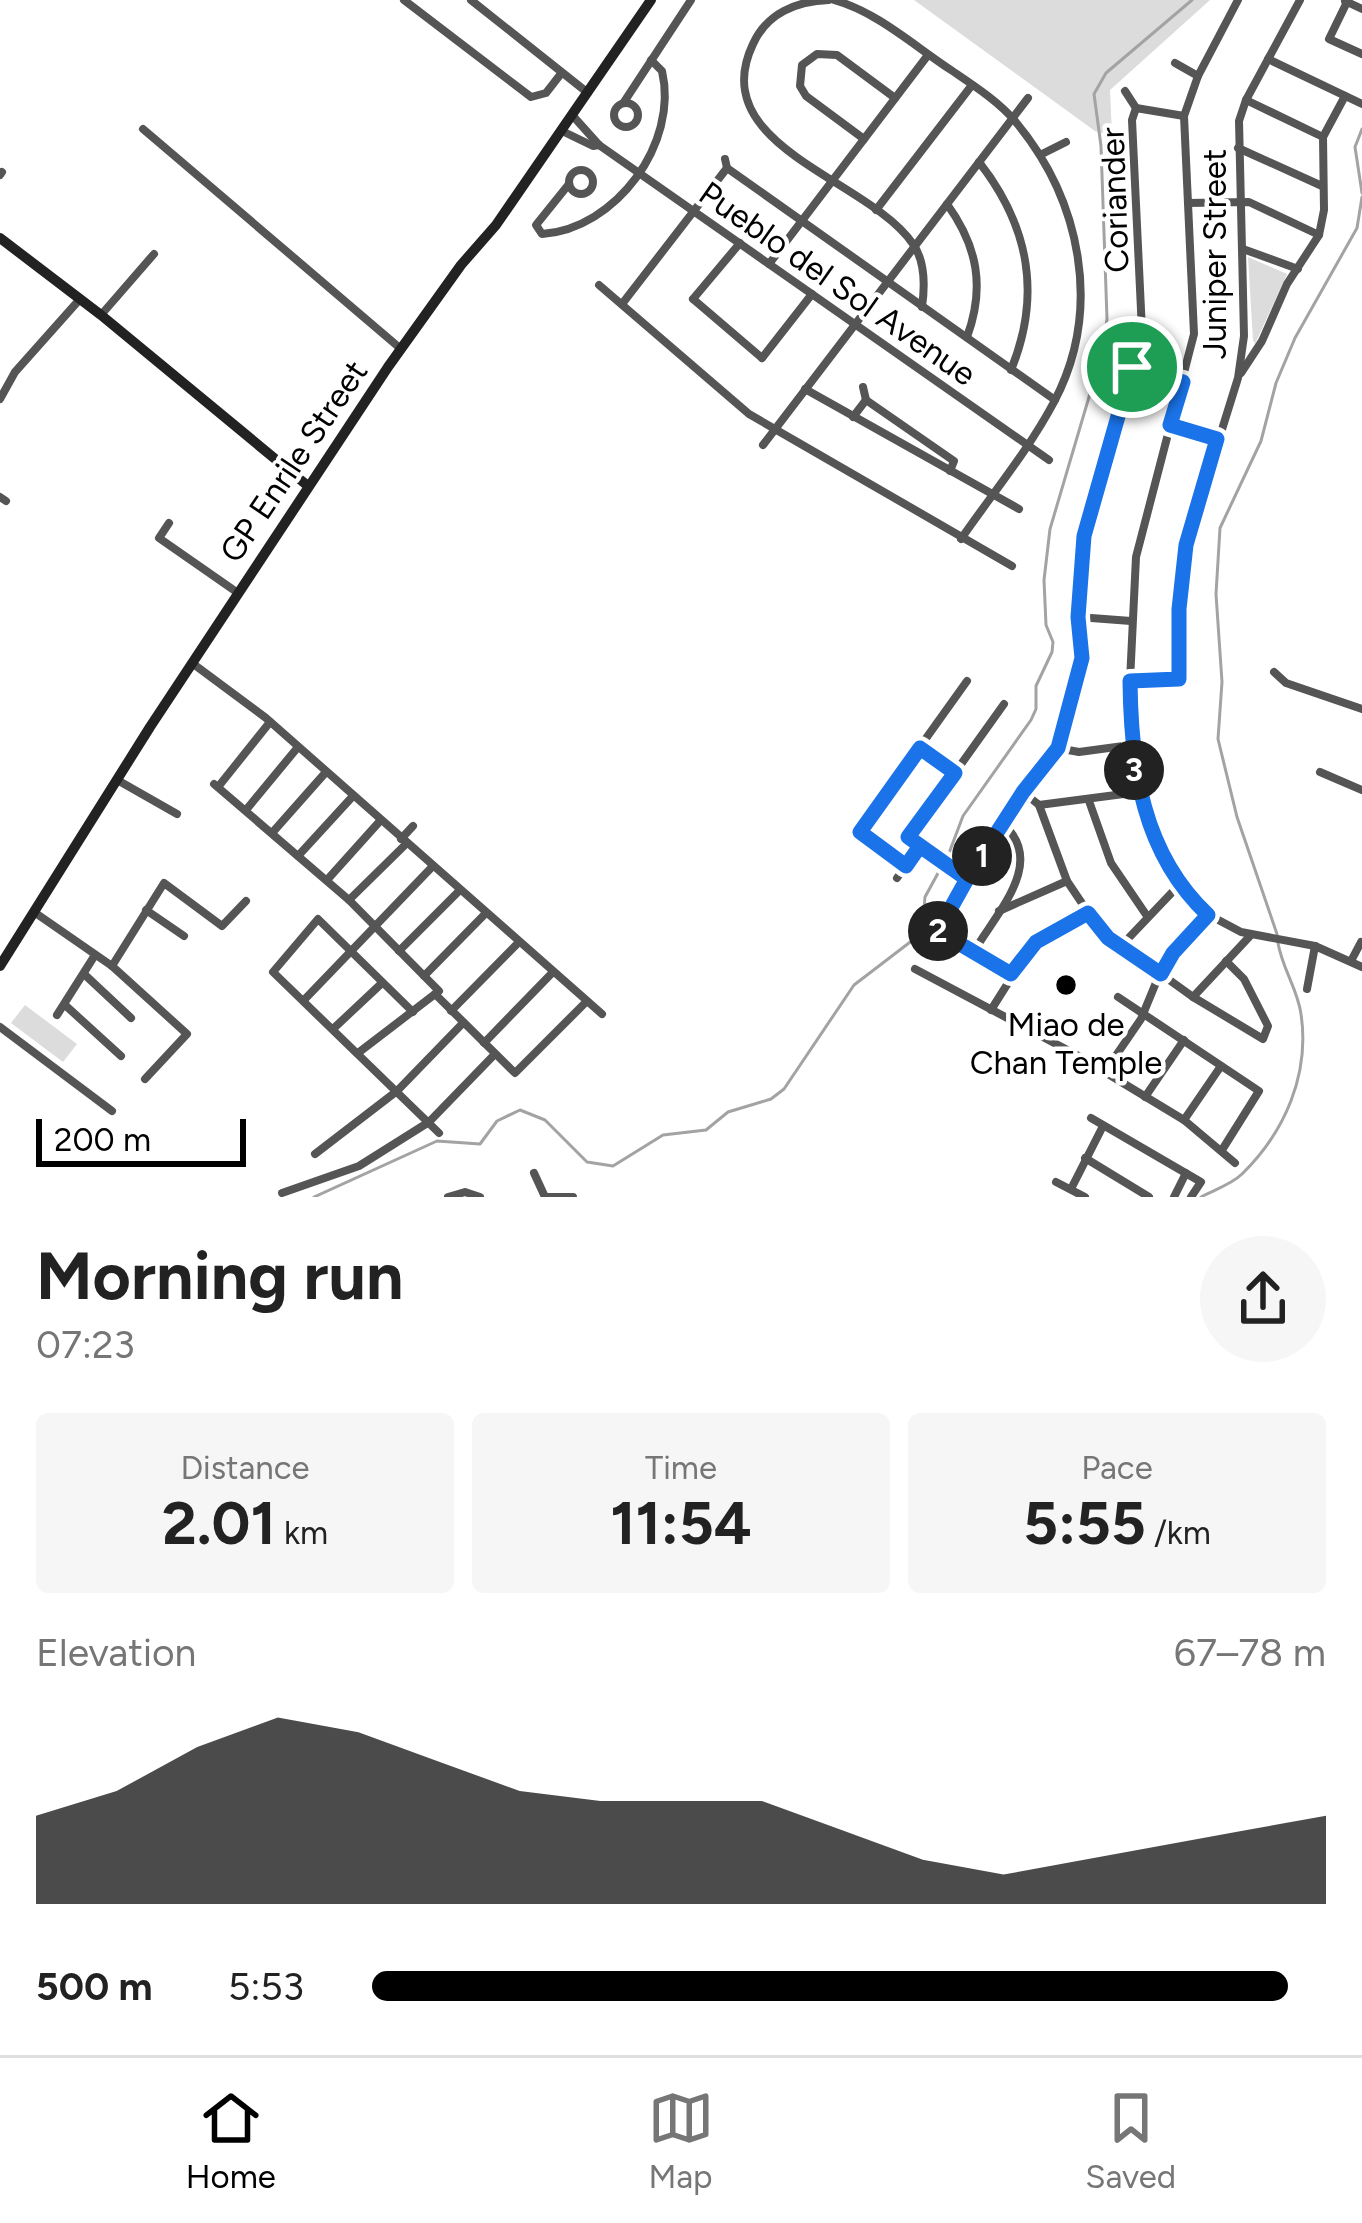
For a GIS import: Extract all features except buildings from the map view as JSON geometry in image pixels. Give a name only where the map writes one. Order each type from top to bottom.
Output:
[{"type":"street","points":[[404,0],[531,97],[547,93],[560,74]]},
{"type":"street","points":[[472,0],[589,94]]},
{"type":"street","name":"GP Enrile Street","points":[[0,966],[192,663],[400,349],[589,94],[651,0]]},
{"type":"street","points":[[624,103],[691,0]]},
{"type":"street","points":[[922,307],[922,268],[915,246],[876,210],[775,142],[748,104],[744,82],[756,37],[772,18],[809,1],[831,0],[857,7],[1013,118],[1063,198],[1076,238],[1079,323],[1070,362],[1055,400],[1028,445],[961,538]]},
{"type":"street","points":[[1238,0],[1198,76],[1184,116],[1195,315],[1183,382],[1140,532],[1132,621],[1131,745],[1138,792],[1181,883],[1208,915],[1251,934],[1315,946],[1362,967]]},
{"type":"street","name":"Juniper Street","points":[[1130,681],[1179,679],[1179,609],[1186,545],[1238,378],[1244,336],[1238,127],[1246,100],[1300,0]]},
{"type":"street","points":[[1362,9],[1346,1],[1329,39],[1362,54]]},
{"type":"street","points":[[864,140],[806,97],[800,86],[802,64],[817,54],[837,56],[895,98]]},
{"type":"street","points":[[769,264],[928,55]]},
{"type":"street","points":[[1268,59],[1362,104]]},
{"type":"street","points":[[569,184],[536,225],[542,234],[591,219],[640,174],[657,139],[664,107],[662,71],[652,60]]},
{"type":"street","points":[[1175,63],[1198,76]]},
{"type":"street","points":[[876,210],[972,85]]},
{"type":"street","points":[[1125,91],[1136,108]]},
{"type":"street","points":[[1238,378],[1318,235],[1324,211],[1323,137],[1345,96]]},
{"type":"street","points":[[763,445],[1028,98]]},
{"type":"street","points":[[1246,100],[1323,137]]},
{"type":"street","name":"Coriander","points":[[1058,748],[1082,658],[1080,564],[1088,514],[1142,331],[1132,120],[1136,108],[1184,116]]},
{"type":"street","name":"Pueblo del Sol Avenue","points":[[573,116],[599,145],[1049,460]]},
{"type":"street","points":[[143,129],[400,349]]},
{"type":"street","name":"Pueblo del Sol Avenue","points":[[562,131],[599,145]]},
{"type":"street","points":[[1040,155],[1066,142]]},
{"type":"street","points":[[1238,148],[1322,185]]},
{"type":"street","points":[[979,162],[1012,212],[1024,243],[1029,310],[1011,370]]},
{"type":"street","points":[[622,304],[726,164],[1055,400]]},
{"type":"street","points":[[1188,203],[1239,200],[1318,235]]},
{"type":"street","points":[[947,204],[974,252],[979,283],[967,338]]},
{"type":"street","points":[[0,238],[308,486]]},
{"type":"street","points":[[740,243],[688,299],[762,358]]},
{"type":"street","points":[[1243,249],[1298,269]]},
{"type":"street","points":[[101,315],[154,254]]},
{"type":"street","points":[[599,284],[713,385],[773,430],[1012,566]]},
{"type":"street","points":[[762,369],[762,358],[812,294]]},
{"type":"street","points":[[0,399],[15,372],[80,299]]},
{"type":"street","points":[[1132,367],[1183,382]]},
{"type":"street","points":[[863,387],[866,400],[954,461],[950,471]]},
{"type":"street","points":[[806,389],[1019,509]]},
{"type":"street","points":[[853,417],[866,400]]},
{"type":"street","points":[[1170,425],[1217,439]]},
{"type":"street","points":[[169,523],[159,538],[238,593]]},
{"type":"street","points":[[1078,617],[1132,621]]},
{"type":"street","points":[[192,663],[271,722],[602,1014]]},
{"type":"street","points":[[1274,672],[1286,683],[1362,709]]},
{"type":"street","points":[[906,866],[860,832],[967,682]]},
{"type":"street","points":[[967,879],[908,837],[1004,704]]},
{"type":"street","points":[[271,722],[216,785],[349,900],[439,991],[358,1053]]},
{"type":"street","points":[[1011,974],[938,931],[1002,823],[1058,748],[1079,752],[1131,745]]},
{"type":"street","points":[[246,811],[298,747]]},
{"type":"street","points":[[920,748],[955,773]]},
{"type":"street","points":[[272,833],[326,772]]},
{"type":"street","points":[[1320,772],[1362,790]]},
{"type":"street","points":[[119,781],[178,814]]},
{"type":"street","points":[[1023,792],[1039,805],[1067,881],[1108,938],[1263,1039],[1268,1026],[1244,979],[1226,961]]},
{"type":"street","points":[[1039,805],[1138,792]]},
{"type":"street","points":[[298,856],[353,796]]},
{"type":"street","points":[[1089,801],[1112,862],[1147,916]]},
{"type":"street","points":[[327,880],[380,821]]},
{"type":"street","points":[[973,953],[1023,865],[1018,840],[1002,823]]},
{"type":"street","points":[[349,900],[413,826]]},
{"type":"street","points":[[897,878],[920,846]]},
{"type":"street","points":[[304,1000],[432,867]]},
{"type":"street","points":[[997,911],[1067,881]]},
{"type":"street","points":[[112,966],[164,883],[223,926],[246,901]]},
{"type":"street","points":[[1121,946],[1181,883]]},
{"type":"street","points":[[399,951],[459,891]]},
{"type":"street","points":[[146,910],[184,936]]},
{"type":"street","points":[[34,912],[112,966],[188,1034],[145,1079]]},
{"type":"street","points":[[991,1010],[1036,942],[1088,913]]},
{"type":"street","points":[[424,976],[485,914]]},
{"type":"street","points":[[1104,1073],[1141,1019],[1173,953],[1208,915]]},
{"type":"street","points":[[412,1012],[318,920],[273,972],[439,1132]]},
{"type":"street","points":[[1193,997],[1251,934]]},
{"type":"street","points":[[451,1011],[519,942]]},
{"type":"street","points":[[1352,961],[1360,942]]},
{"type":"street","points":[[1306,989],[1315,946]]},
{"type":"street","points":[[57,1015],[94,955]]},
{"type":"street","points":[[915,969],[1184,1120],[1235,1163]]},
{"type":"street","points":[[484,1043],[553,972]]},
{"type":"street","points":[[84,974],[131,1018]]},
{"type":"street","points":[[333,1029],[382,982]]},
{"type":"street","points":[[435,994],[515,1073],[587,1000]]},
{"type":"street","points":[[1118,997],[1258,1091],[1222,1150]]},
{"type":"street","points":[[65,1005],[121,1056]]},
{"type":"street","points":[[315,1154],[397,1091],[463,1023]]},
{"type":"street","points":[[0,1027],[112,1111]]},
{"type":"street","points":[[1145,1097],[1184,1040]]},
{"type":"street","points":[[282,1193],[359,1166],[429,1122],[495,1054]]},
{"type":"street","points":[[1184,1120],[1221,1066]]},
{"type":"street","points":[[1091,1118],[1202,1184],[1191,1197]]},
{"type":"street","points":[[1071,1189],[1103,1126]]},
{"type":"street","points":[[1085,1158],[1149,1197]]},
{"type":"street","points":[[534,1173],[546,1197],[573,1197]]},
{"type":"street","points":[[1174,1197],[1186,1173]]},
{"type":"street","points":[[1056,1182],[1085,1197]]},
{"type":"street","points":[[448,1197],[475,1190]]},
{"type":"shaded area","points":[[914,0],[1210,0],[1110,90],[1112,136],[1095,131]]},
{"type":"shaded area","points":[[1248,257],[1287,274],[1255,344],[1253,340]]},
{"type":"shaded area","points":[[25,1005],[77,1044],[63,1062],[11,1023]]},
{"type":"waterway","points":[[314,1197],[437,1141],[480,1144],[497,1121],[520,1110],[545,1120],[587,1162],[613,1166],[663,1135],[706,1130],[728,1112],[771,1099],[784,1089],[854,985],[922,933],[925,897],[963,816],[1031,720],[1036,686],[1052,652],[1044,580],[1050,529],[1102,353],[1107,319],[1101,146],[1094,94],[1106,73],[1192,0]]},
{"type":"waterway","points":[[1362,129],[1355,147],[1362,193]]},
{"type":"waterway","points":[[1277,934],[1237,817],[1218,739],[1220,528],[1261,441],[1276,383],[1295,338],[1357,228],[1362,197]]},
{"type":"waterway","points":[[1201,1197],[1238,1178],[1257,1158],[1282,1121],[1298,1080],[1301,1014],[1278,943]]},
{"type":"place","name":"Miao de Chan Temple","points":[[1066,985]]},
{"type":"route","points":[[1132,367],[1088,514],[1080,564],[1082,658],[1058,748],[1023,792],[967,879],[908,837],[955,773],[920,748],[860,832],[906,866],[920,846],[967,879],[938,931],[1011,974],[1036,942],[1088,913],[1108,938],[1161,974],[1173,953],[1208,915],[1169,863],[1138,792],[1131,745],[1130,681],[1179,679],[1179,609],[1186,545],[1217,439],[1170,425],[1183,382],[1132,367]]}]
